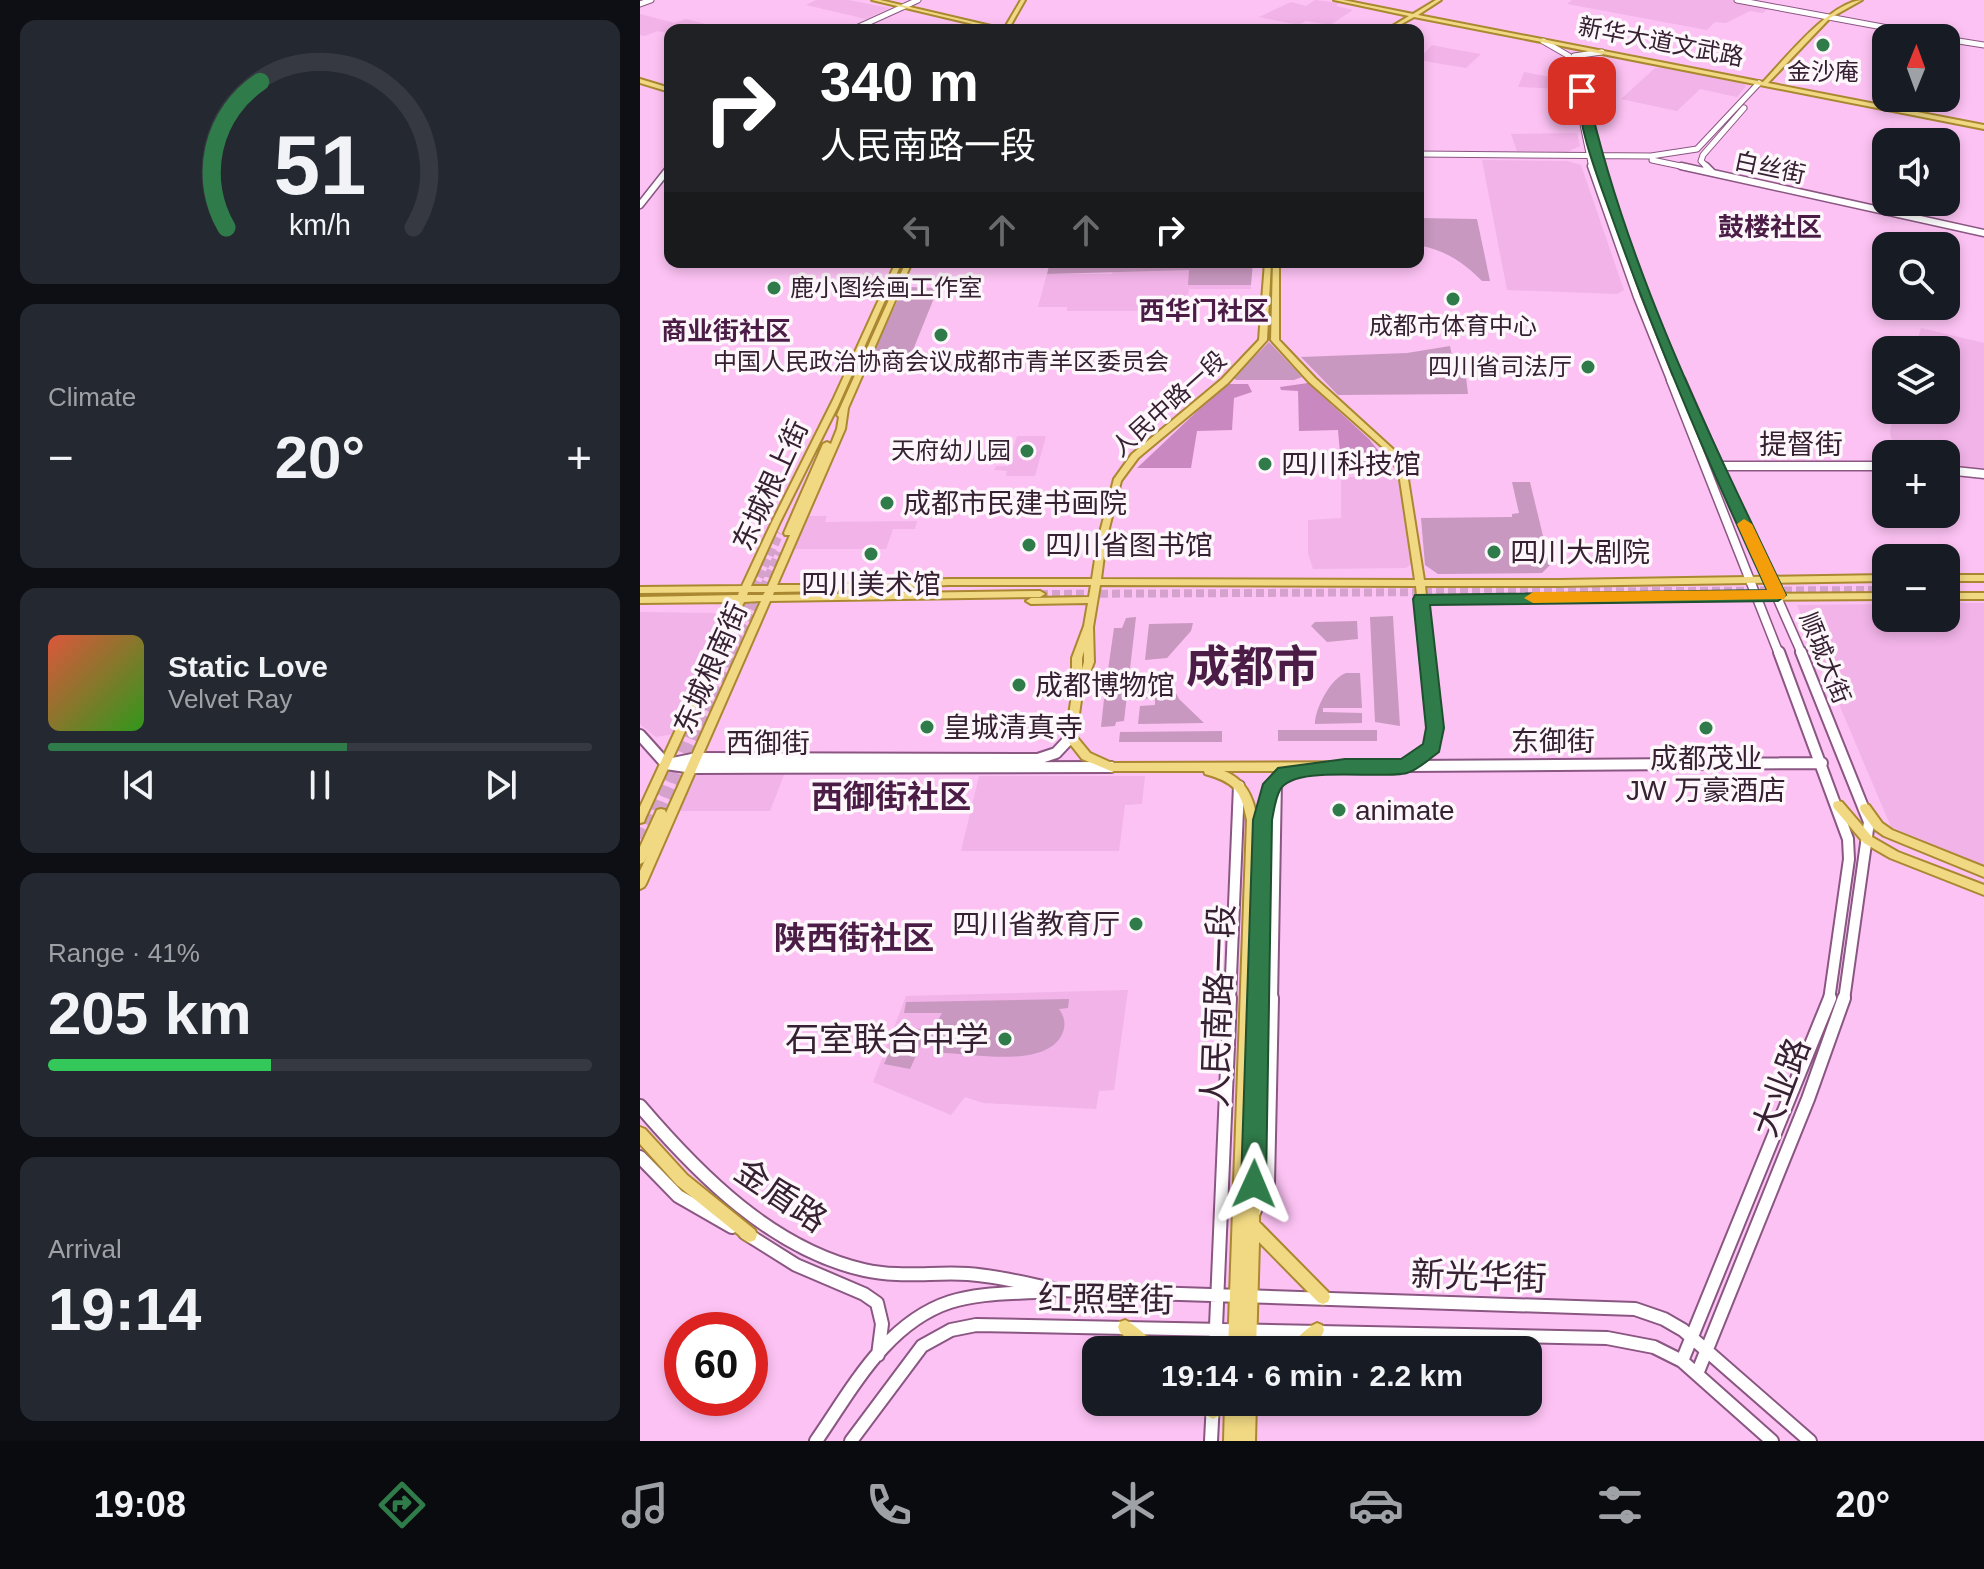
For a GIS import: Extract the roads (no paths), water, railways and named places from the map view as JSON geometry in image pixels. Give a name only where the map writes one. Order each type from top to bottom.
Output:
[{"type":"main road","points":[[640,4],[649,0]]},
{"type":"main road","points":[[860,0],[975,24]]},
{"type":"main road","points":[[874,0],[964,24]]},
{"type":"main road","points":[[862,24],[911,0]]},
{"type":"main road","points":[[897,7],[918,0]]},
{"type":"main road","points":[[1010,24],[1026,0]]},
{"type":"main road","points":[[1011,24],[1026,0]]},
{"type":"main road","points":[[1336,0],[1413,13]]},
{"type":"main road","points":[[1352,0],[1413,13]]},
{"type":"main road","points":[[1399,24],[1431,0]]},
{"type":"main road","points":[[1392,24],[1439,0]]},
{"type":"main road","points":[[1737,0],[1872,25]]},
{"type":"main road","points":[[1424,156],[1651,156],[1697,149],[1825,16],[1849,0]]},
{"type":"main road","points":[[1825,16],[1860,0]]},
{"type":"main road","name":"新华大道文武路","points":[[1413,13],[1764,82]]},
{"type":"main road","name":"新华大道文武路","points":[[1413,13],[1764,82]]},
{"type":"main road","points":[[1403,22],[1433,19]]},
{"type":"main road","points":[[986,24],[1012,20]]},
{"type":"main road","name":"顺城大街","points":[[1543,41],[1569,56],[1592,156],[1637,297],[1753,582],[1838,805]]},
{"type":"main road","points":[[1960,41],[1984,45]]},
{"type":"main road","name":"顺城大街","points":[[1602,52],[1574,56],[1592,156],[1717,466],[1778,595],[1865,808]]},
{"type":"main road","points":[[640,79],[664,86]]},
{"type":"main road","points":[[1764,82],[1984,126]]},
{"type":"main road","points":[[1592,156],[1645,159],[1689,156],[1707,151],[1764,82]]},
{"type":"main road","name":"白丝街","points":[[1707,151],[1701,161],[1706,169],[1716,175]]},
{"type":"main road","name":"白丝街","points":[[1645,159],[1984,233]]},
{"type":"main road","points":[[640,195],[664,167]]},
{"type":"main road","points":[[640,205],[664,175]]},
{"type":"main road","name":"东城根上街","points":[[747,588],[823,422],[902,268]]},
{"type":"main road","name":"东城根上街","points":[[835,402],[784,533],[844,408],[902,268]]},
{"type":"main road","name":"人民中路一段","points":[[1071,737],[1077,694],[1089,662],[1089,626],[1095,582],[1117,481],[1157,435],[1225,381],[1263,340],[1268,268]]},
{"type":"main road","points":[[1276,268],[1275,340],[1312,380],[1390,450],[1403,473],[1420,583],[1435,728],[1432,747],[1405,766]]},
{"type":"main road","points":[[1263,340],[1275,340]]},
{"type":"main road","name":"东城根上街","points":[[772,588],[841,429],[844,408]]},
{"type":"main road","name":"提督街","points":[[1717,466],[1872,466]]},
{"type":"main road","points":[[1960,471],[1984,474]]},
{"type":"main road","points":[[640,590],[772,588],[823,593],[1044,591],[1095,582],[1771,581],[1872,587]]},
{"type":"main road","points":[[1960,583],[1984,581]]},
{"type":"main road","points":[[640,600],[767,599],[895,583],[1044,591],[1093,600]]},
{"type":"main road","points":[[1960,587],[1984,593]]},
{"type":"main road","name":"东城根南街","points":[[640,819],[747,588]]},
{"type":"main road","name":"东城根南街","points":[[640,884],[772,588]]},
{"type":"main road","points":[[1421,599],[1778,595],[1872,588]]},
{"type":"main road","points":[[1960,595],[1984,593]]},
{"type":"main road","points":[[640,735],[666,764]]},
{"type":"main road","points":[[1071,737],[1086,756],[1111,767]]},
{"type":"main road","name":"西御街","points":[[666,764],[1038,759],[1056,753],[1071,737]]},
{"type":"main road","name":"西御街","points":[[695,763],[1284,766]]},
{"type":"main road","name":"东御街","points":[[1284,766],[1822,763]]},
{"type":"main road","name":"人民南路一段","points":[[1244,1296],[1253,1220],[1262,820],[1269,791],[1276,780],[1295,771],[1345,766]]},
{"type":"main road","points":[[1168,767],[1223,774],[1239,784]]},
{"type":"main road","name":"人民南路一段","points":[[1216,1336],[1239,784]]},
{"type":"main road","name":"人民南路一段","points":[[1239,784],[1246,793],[1252,820],[1243,1329]]},
{"type":"main road","points":[[1838,805],[1868,840],[1894,855],[1984,890]]},
{"type":"main road","name":"大业路","points":[[1682,1361],[1831,996],[1849,856],[1848,839],[1838,805]]},
{"type":"main road","points":[[1865,808],[1878,826],[1888,833],[1984,872]]},
{"type":"main road","name":"大业路","points":[[1697,1374],[1808,1099],[1844,999],[1859,881],[1868,840],[1869,822],[1865,808]]},
{"type":"main road","points":[[640,859],[661,813]]},
{"type":"main road","points":[[1941,873],[1935,863],[1937,857],[1946,857]]},
{"type":"main road","name":"金盾路","points":[[640,1106],[665,1137],[718,1188],[794,1241],[847,1266],[889,1273],[920,1273]]},
{"type":"main road","name":"金盾路","points":[[640,1134],[682,1180],[750,1235],[796,1265],[864,1294],[877,1303],[882,1324],[878,1355]]},
{"type":"main road","name":"金盾路","points":[[640,1157],[678,1196],[702,1212],[750,1235]]},
{"type":"main road","points":[[1253,1220],[1323,1297]]},
{"type":"main road","name":"红照壁街","points":[[920,1273],[969,1274],[1058,1290],[1244,1296]]},
{"type":"main road","name":"红照壁街","points":[[816,1441],[895,1334],[930,1309],[953,1301],[1058,1290]]},
{"type":"main road","name":"新光华街","points":[[1244,1296],[1635,1309],[1664,1319],[1708,1350],[1810,1441]]},
{"type":"main road","name":"红照壁街","points":[[851,1441],[922,1346],[951,1330],[976,1325],[1243,1329]]},
{"type":"main road","points":[[1125,1327],[1134,1336]]},
{"type":"main road","points":[[1240,1336],[1243,1329]]},
{"type":"main road","points":[[1243,1329],[1245,1336]]},
{"type":"main road","name":"新光华街","points":[[1243,1329],[1607,1338],[1654,1347],[1682,1361],[1772,1441]]},
{"type":"main road","points":[[1311,1336],[1317,1330]]},
{"type":"main road","points":[[1210,1416],[1211,1441]]},
{"type":"main road","points":[[1232,1441],[1233,1416]]},
{"type":"main road","points":[[1247,1441],[1248,1416]]},
{"type":"tunnel","points":[[725,654],[780,533]]},
{"type":"tunnel","points":[[733,654],[779,552]]},
{"type":"tunnel","points":[[1040,594],[1872,590]]},
{"type":"tunnel","points":[[640,839],[726,652]]},
{"type":"tunnel","points":[[661,813],[734,652]]},
{"type":"place","name":"金沙庵","points":[[1823,45]]},
{"type":"place","name":"鹿小图绘画工作室","points":[[774,288]]},
{"type":"place","name":"成都市体育中心","points":[[1453,299]]},
{"type":"place","name":"中国人民政治协商会议成都市青羊区委员会","points":[[941,335]]},
{"type":"place","name":"四川省司法厅","points":[[1588,367]]},
{"type":"place","name":"天府幼儿园","points":[[1027,451]]},
{"type":"place","name":"四川科技馆","points":[[1265,464]]},
{"type":"place","name":"成都市民建书画院","points":[[887,503]]},
{"type":"place","name":"四川省图书馆","points":[[1029,545]]},
{"type":"place","name":"四川大剧院","points":[[1494,552]]},
{"type":"place","name":"四川美术馆","points":[[871,554]]},
{"type":"place","name":"成都博物馆","points":[[1019,685]]},
{"type":"place","name":"皇城清真寺","points":[[927,727]]},
{"type":"place","name":"成都茂业 JW 万豪酒店","points":[[1706,728]]},
{"type":"place","name":"animate","points":[[1339,810]]},
{"type":"place","name":"四川省教育厅","points":[[1136,924]]},
{"type":"place","name":"石室联合中学","points":[[1005,1039]]},
{"type":"district","name":"鼓楼社区","points":[[1770,227]]},
{"type":"district","name":"西华门社区","points":[[1204,311]]},
{"type":"district","name":"商业街社区","points":[[726,331]]},
{"type":"district","name":"成都市","points":[[1252,667]]},
{"type":"district","name":"西御街社区","points":[[891,797]]},
{"type":"district","name":"陕西街社区","points":[[854,938]]}]
